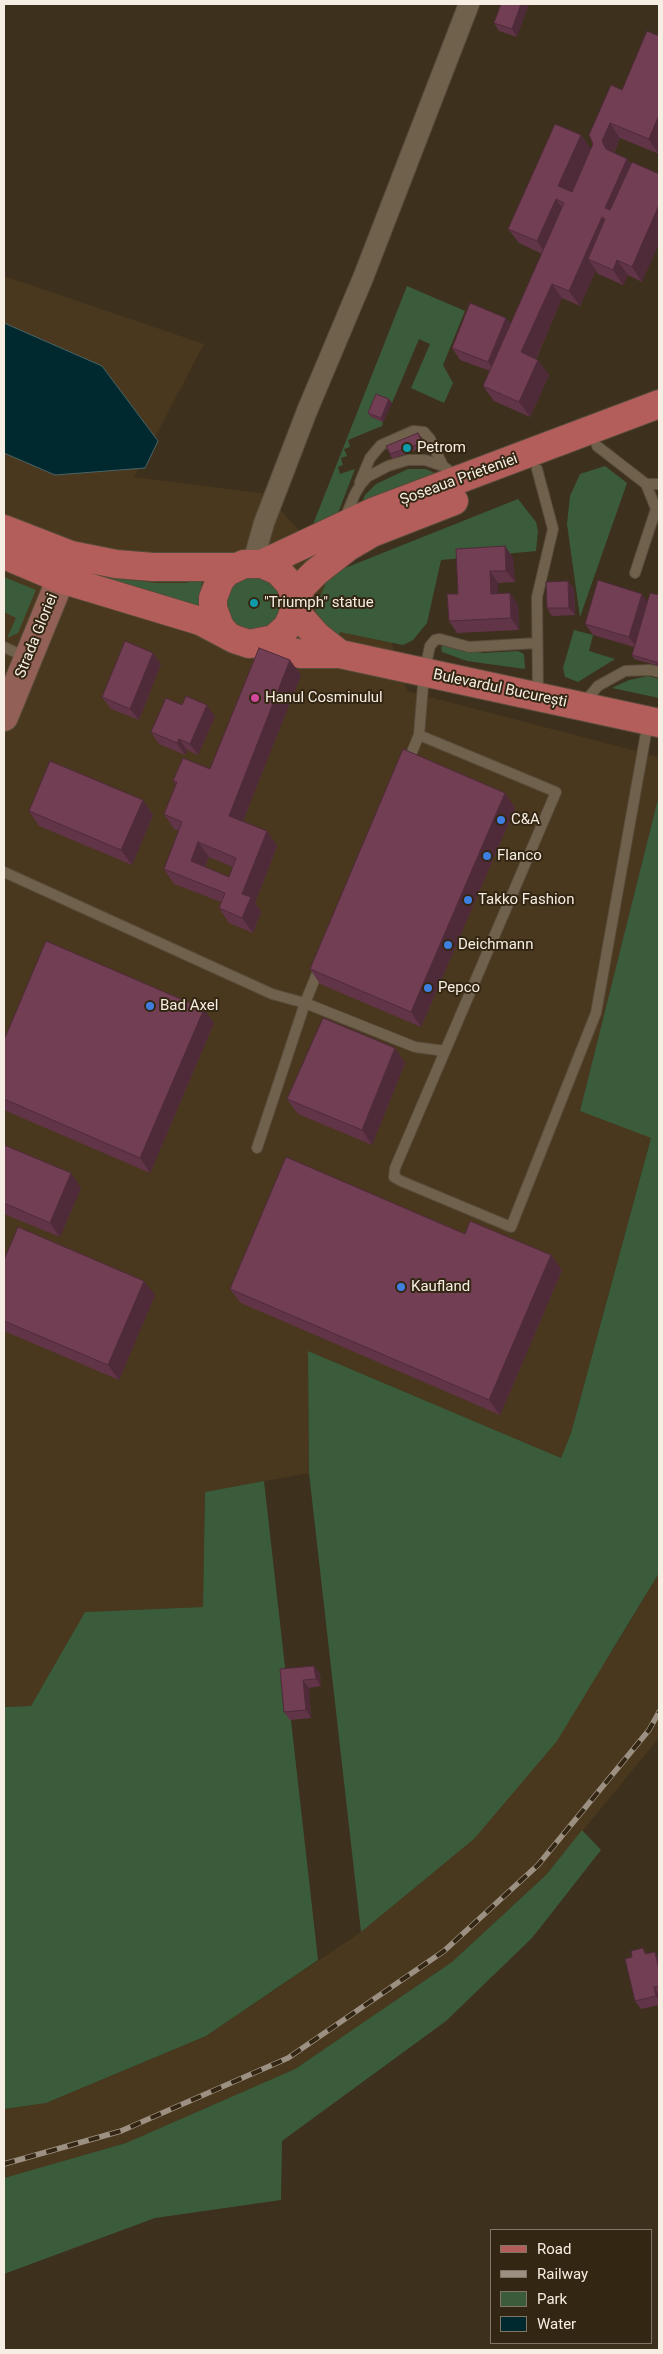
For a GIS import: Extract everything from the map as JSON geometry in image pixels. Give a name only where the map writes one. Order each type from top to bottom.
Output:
[{"type":"main road","name":"Șoseaua Prieteniei","points":[[250,564],[342,525],[451,472],[659,404]]},
{"type":"main road","name":"Șoseaua Prieteniei","points":[[294,606],[303,585],[316,572],[348,547],[372,533],[659,423]]},
{"type":"main road","points":[[4,529],[66,567],[184,615],[241,642],[302,654],[340,654]]},
{"type":"main road","points":[[4,555],[66,567],[116,564],[153,568],[250,564],[271,566],[285,577],[290,584],[294,606],[292,619],[281,634],[274,639],[257,644]]},
{"type":"main road","points":[[227,635],[216,618],[213,598],[220,580],[250,564]]},
{"type":"main road","name":"Strada Gloriei","points":[[4,716],[66,567]]},
{"type":"main road","points":[[294,606],[317,636],[340,654]]},
{"type":"main road","name":"Bulevardul București","points":[[340,654],[654,721]]},
{"type":"street","points":[[250,564],[307,411],[363,278],[469,4]]},
{"type":"lane","points":[[342,525],[375,451],[388,440],[413,431],[424,432],[451,472]]},
{"type":"lane","points":[[597,446],[646,484],[656,509],[635,573]]},
{"type":"lane","points":[[355,494],[367,477],[377,470],[397,462],[425,460],[451,472]]},
{"type":"lane","points":[[537,469],[553,529],[537,596],[538,697]]},
{"type":"lane","points":[[646,484],[659,484]]},
{"type":"lane","points":[[404,771],[419,735],[424,673],[430,646],[435,640],[440,639],[469,647],[537,643]]},
{"type":"lane","points":[[4,647],[28,658]]},
{"type":"lane","points":[[581,706],[598,686],[625,672],[650,670],[659,672]]},
{"type":"lane","points":[[419,735],[556,792],[395,1168],[394,1177],[401,1182],[511,1227],[596,1013],[654,721]]},
{"type":"lane","points":[[4,872],[272,994],[305,1002],[415,1047],[446,1051]]},
{"type":"lane","points":[[257,1148],[305,1002],[324,958]]},
{"type":"shaded area","points":[[4,276],[204,344],[134,477],[267,494],[390,637],[407,691],[659,757],[659,795],[580,1111],[651,1137],[571,1433],[561,1458],[308,1351],[309,1473],[205,1492],[203,1607],[85,1612],[31,1706],[4,1707]]},
{"type":"shaded area","points":[[659,1573],[659,1738],[547,1874],[452,1962],[295,2069],[126,2143],[4,2178],[4,2109],[46,2103],[206,2036],[361,1932],[474,1839],[616,1645]]},
{"type":"green space","points":[[407,286],[465,311],[443,365],[453,383],[444,403],[411,388],[430,344],[419,339],[392,403],[380,398],[371,417],[383,422],[382,426],[348,440],[350,447],[344,449],[347,456],[341,458],[343,465],[338,467],[340,474],[355,469],[338,513],[310,532]]},
{"type":"green space","points":[[605,466],[627,483],[580,617],[567,524],[570,496],[580,474]]},
{"type":"green space","points":[[408,469],[426,469],[441,476],[362,503],[365,495],[376,484]]},
{"type":"green space","points":[[518,499],[536,522],[538,531],[536,551],[441,560],[427,623],[413,640],[403,645],[340,632],[339,635],[327,630],[315,614],[328,578],[340,570]]},
{"type":"green space","points":[[249,576],[259,576],[269,580],[277,588],[281,603],[277,618],[269,626],[259,630],[249,630],[239,626],[231,618],[227,608],[227,598],[231,588],[239,580]]},
{"type":"green space","points":[[4,577],[36,590],[18,633],[7,638],[16,618],[4,612]]},
{"type":"green space","points":[[111,578],[157,583],[186,583],[202,579],[199,607],[106,580]]},
{"type":"green space","points":[[574,630],[593,635],[589,651],[615,659],[578,682],[565,677],[563,668]]},
{"type":"green space","points":[[445,645],[483,653],[518,651],[524,654],[525,669],[467,661],[442,652],[441,647]]},
{"type":"green space","points":[[648,676],[659,679],[659,698],[612,688],[629,680]]},
{"type":"green space","points":[[659,795],[659,1573],[557,1741],[474,1839],[361,1932],[309,1473],[308,1351],[561,1458],[571,1433],[651,1138],[580,1111]]},
{"type":"green space","points":[[264,1481],[318,1960],[206,2036],[46,2103],[4,2109],[4,1707],[31,1706],[85,1612],[203,1607],[205,1492]]},
{"type":"green space","points":[[582,1830],[601,1850],[532,1938],[446,2021],[282,2141],[281,2200],[155,2218],[4,2274],[4,2178],[126,2143],[295,2069],[452,1962],[547,1874]]},
{"type":"water","points":[[4,323],[102,366],[158,441],[145,468],[55,475],[4,453]]},
{"type":"building","points":[[501,4],[521,4],[512,29],[494,23]]},
{"type":"building","points":[[647,31],[659,36],[659,115],[649,139],[610,123],[602,141],[606,149],[627,159],[605,208],[610,210],[632,162],[659,174],[659,205],[632,267],[617,260],[613,270],[588,259],[605,219],[602,217],[569,291],[552,284],[521,352],[538,360],[519,402],[483,386],[564,203],[556,199],[537,241],[508,229],[555,124],[581,135],[558,186],[572,192],[593,144],[589,135],[611,85],[622,90]]},
{"type":"building","points":[[470,303],[506,318],[488,362],[452,348]]},
{"type":"building","points":[[376,394],[389,399],[381,418],[368,413]]},
{"type":"building","points":[[418,433],[422,443],[390,454],[386,446]]},
{"type":"building","points":[[505,546],[506,571],[490,571],[491,594],[510,593],[511,618],[449,621],[447,594],[458,594],[456,549]]},
{"type":"building","points":[[598,580],[642,594],[629,637],[585,624]]},
{"type":"building","points":[[568,581],[569,608],[547,608],[546,582]]},
{"type":"building","points":[[650,593],[659,595],[659,663],[632,655]]},
{"type":"building","points":[[125,641],[153,653],[130,709],[102,697]]},
{"type":"building","points":[[259,648],[290,660],[229,816],[267,831],[242,894],[251,897],[242,918],[219,908],[225,893],[164,869],[182,822],[164,814],[177,782],[173,781],[183,758],[210,769]],"holes":[[[198,842],[236,858],[229,877],[191,861]]]},
{"type":"building","points":[[186,696],[207,705],[190,744],[179,739],[177,743],[151,732],[166,698],[182,705]]},
{"type":"building","points":[[403,749],[505,793],[411,1012],[310,969]]},
{"type":"building","points":[[50,761],[143,800],[121,850],[29,811]]},
{"type":"building","points":[[46,941],[204,1009],[140,1158],[4,1099],[4,1040]]},
{"type":"building","points":[[323,1018],[395,1048],[362,1130],[287,1099]]},
{"type":"building","points":[[4,1145],[71,1173],[50,1223],[4,1203]]},
{"type":"building","name":"Kaufland","points":[[286,1157],[465,1234],[470,1221],[551,1255],[489,1400],[230,1289]]},
{"type":"building","points":[[18,1227],[144,1281],[108,1365],[4,1321],[4,1260]]},
{"type":"building","points":[[314,1666],[316,1679],[303,1680],[306,1710],[284,1712],[280,1669]]},
{"type":"building","points":[[643,1948],[645,1954],[655,1952],[659,1970],[659,1986],[654,1987],[656,1996],[635,2001],[625,1959],[632,1957],[631,1951]]},
{"type":"railway","points":[[4,2164],[121,2131],[288,2058],[444,1951],[538,1865],[649,1730],[659,1712]]},
{"type":"place","name":"Petrom","points":[[407,448]]},
{"type":"place","name":"\"Triumph\" statue","points":[[254,603]]},
{"type":"place","name":"Hanul Cosminulul","points":[[255,698]]},
{"type":"place","name":"C&A","points":[[501,820]]},
{"type":"place","name":"Flanco","points":[[487,856]]},
{"type":"place","name":"Takko Fashion","points":[[468,900]]},
{"type":"place","name":"Deichmann","points":[[448,945]]},
{"type":"place","name":"Pepco","points":[[428,988]]},
{"type":"place","name":"Bad Axel","points":[[150,1006]]},
{"type":"place","name":"Kaufland","points":[[401,1287]]}]
